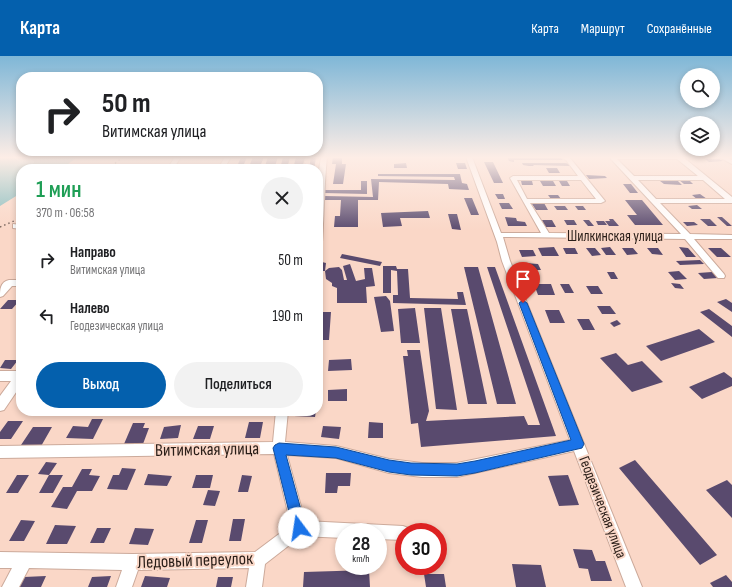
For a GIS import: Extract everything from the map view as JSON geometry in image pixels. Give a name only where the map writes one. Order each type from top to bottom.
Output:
[{"type":"street","name":"Геодезическая улица","points":[[478,182],[506,260],[634,587]]},
{"type":"street","points":[[515,182],[546,235]]},
{"type":"street","points":[[525,201],[601,201],[587,182]]},
{"type":"street","points":[[636,182],[721,276]]},
{"type":"street","points":[[654,201],[732,201],[708,182]]},
{"type":"street","name":"Шилкинская улица","points":[[498,235],[732,237]]},
{"type":"street","points":[[0,294],[9,283],[16,283]]},
{"type":"street","points":[[0,376],[16,377]]},
{"type":"street","points":[[0,406],[16,384]]},
{"type":"street","points":[[281,416],[278,436],[279,448],[299,528],[395,533]]},
{"type":"street","name":"Витимская улица","points":[[0,452],[279,448],[336,452],[389,466],[422,470],[450,470],[475,467],[578,444]]},
{"type":"street","name":"Ледовый переулок","points":[[0,560],[133,562],[258,560],[299,528]]},
{"type":"street","points":[[254,587],[258,560]]},
{"type":"street","points":[[10,587],[24,561]]},
{"type":"street","points":[[124,587],[133,562]]},
{"type":"water","points":[[0,182],[16,182],[16,196],[0,206]]},
{"type":"building","points":[[333,182],[343,182],[343,184],[333,184]]},
{"type":"building","points":[[361,182],[367,182],[367,194],[324,193],[324,190],[361,190]]},
{"type":"building","points":[[371,182],[462,182],[467,184],[469,190],[449,189],[448,184],[379,182],[378,200],[358,200],[358,227],[334,227],[335,216],[340,216],[341,200],[324,200],[325,196],[373,197]]},
{"type":"building","points":[[493,182],[503,183],[494,183]]},
{"type":"building","points":[[521,182],[532,182],[533,185],[522,185]]},
{"type":"building","points":[[540,182],[553,182],[556,186],[543,186]]},
{"type":"building","points":[[559,182],[567,182],[570,186],[562,186]]},
{"type":"building","points":[[661,182],[679,182],[682,185],[664,184]]},
{"type":"building","points":[[681,182],[691,182],[693,184],[684,184]]},
{"type":"building","points":[[623,184],[631,184],[638,193],[630,193]]},
{"type":"building","points":[[495,194],[503,194],[505,199],[498,199]]},
{"type":"building","points":[[700,194],[707,199],[698,200],[692,195]]},
{"type":"building","points":[[548,195],[558,195],[561,199],[551,199]]},
{"type":"building","points":[[464,198],[472,198],[479,215],[471,215]]},
{"type":"building","points":[[625,200],[642,200],[663,225],[635,225],[627,215],[637,215]]},
{"type":"building","points":[[499,203],[509,203],[513,209],[502,209]]},
{"type":"building","points":[[544,203],[548,210],[536,210],[532,204]]},
{"type":"building","points":[[697,205],[702,209],[692,209],[688,206]]},
{"type":"building","points":[[554,206],[565,206],[568,210],[557,210]]},
{"type":"building","points":[[575,206],[583,206],[586,210],[578,210]]},
{"type":"building","points":[[428,211],[430,218],[400,218],[402,226],[383,227],[381,213]]},
{"type":"building","points":[[448,214],[457,214],[461,230],[452,229]]},
{"type":"building","points":[[505,217],[516,218],[517,221],[525,222],[527,226],[508,226]]},
{"type":"building","points":[[717,217],[722,217],[732,226],[727,226]]},
{"type":"building","points":[[609,219],[613,219],[619,226],[609,226],[605,221],[610,221]]},
{"type":"building","points":[[700,219],[710,219],[717,226],[708,226]]},
{"type":"building","points":[[542,220],[552,220],[556,227],[545,227]]},
{"type":"building","points":[[564,220],[574,220],[577,225],[567,225]]},
{"type":"building","points":[[583,220],[589,220],[594,226],[588,226]]},
{"type":"building","points":[[596,221],[604,221],[607,225],[598,225]]},
{"type":"building","points":[[683,222],[694,222],[698,225],[687,226]]},
{"type":"building","points":[[554,247],[559,256],[542,256],[538,248]]},
{"type":"building","points":[[610,247],[616,255],[606,255],[601,248]]},
{"type":"building","points":[[679,247],[688,248],[696,257],[686,257]]},
{"type":"building","points":[[563,248],[575,248],[578,254],[566,254]]},
{"type":"building","points":[[586,248],[595,248],[601,255],[592,256]]},
{"type":"building","points":[[622,248],[633,248],[638,254],[627,255]]},
{"type":"building","points":[[647,248],[658,248],[663,255],[652,254]]},
{"type":"building","points":[[708,248],[721,248],[731,257],[717,257]]},
{"type":"building","points":[[519,250],[533,250],[536,256],[522,257]]},
{"type":"building","points":[[342,254],[382,262],[380,266],[340,258]]},
{"type":"building","points":[[700,260],[704,264],[680,265],[676,261]]},
{"type":"building","points":[[323,262],[326,263],[325,271],[323,271]]},
{"type":"building","points":[[525,263],[538,264],[541,270],[527,270]]},
{"type":"building","points":[[350,264],[356,281],[365,279],[364,268],[372,268],[375,286],[366,287],[367,303],[337,303],[337,288],[332,286],[332,283],[326,279],[325,271],[329,268],[339,267],[342,270],[344,280],[347,280],[343,266]]},
{"type":"building","points":[[383,266],[396,266],[397,269],[408,269],[410,298],[458,299],[457,292],[463,292],[466,305],[393,303],[393,295],[398,295],[397,271],[391,270],[391,293],[383,293]]},
{"type":"building","points":[[464,267],[478,267],[516,404],[497,404]]},
{"type":"building","points":[[487,267],[495,267],[556,436],[421,447],[418,423],[411,424],[403,356],[408,356],[407,350],[420,350],[429,411],[426,421],[524,416],[528,425],[540,425]]},
{"type":"building","points":[[679,271],[687,279],[675,280],[668,272]]},
{"type":"building","points":[[607,272],[614,272],[618,279],[611,279]]},
{"type":"building","points":[[712,272],[718,278],[704,279],[698,273]]},
{"type":"building","points":[[671,283],[680,284],[684,289],[675,288]]},
{"type":"building","points":[[534,284],[551,284],[555,295],[538,295]]},
{"type":"building","points":[[560,284],[569,284],[574,293],[565,293]]},
{"type":"building","points":[[586,286],[598,286],[603,294],[591,294]]},
{"type":"building","points":[[386,296],[390,301],[394,331],[381,332],[374,297]]},
{"type":"building","points":[[726,299],[732,303],[732,312],[717,302]]},
{"type":"building","points":[[8,300],[16,300],[16,304],[12,309],[0,309]]},
{"type":"building","points":[[597,306],[610,306],[616,314],[602,314]]},
{"type":"building","points":[[415,308],[420,343],[401,343],[398,309]]},
{"type":"building","points":[[424,308],[441,308],[457,410],[436,409]]},
{"type":"building","points":[[451,309],[467,309],[487,404],[468,404]]},
{"type":"building","points":[[709,309],[732,326],[732,337],[700,312]]},
{"type":"building","points":[[545,310],[559,310],[565,323],[550,323]]},
{"type":"building","points":[[323,312],[331,312],[329,340],[323,340]]},
{"type":"building","points":[[577,319],[589,319],[595,330],[583,330]]},
{"type":"building","points":[[617,320],[621,324],[614,327],[610,323]]},
{"type":"building","points":[[699,329],[715,342],[661,361],[646,346]]},
{"type":"building","points":[[616,353],[628,365],[642,361],[663,382],[632,392],[600,358]]},
{"type":"building","points":[[351,359],[352,370],[328,371],[329,360]]},
{"type":"building","points":[[5,360],[16,360],[16,363],[11,369],[0,368]]},
{"type":"building","points":[[724,372],[732,378],[732,386],[702,399],[689,387]]},
{"type":"building","points":[[347,389],[347,401],[328,401],[328,390]]},
{"type":"building","points":[[294,416],[315,416],[315,417]]},
{"type":"building","points":[[92,419],[103,419],[93,439],[66,438],[73,426],[88,427]]},
{"type":"building","points":[[8,421],[23,421],[11,439],[0,439],[0,432]]},
{"type":"building","points":[[249,422],[263,422],[260,438],[245,438]]},
{"type":"building","points":[[369,422],[383,423],[383,438],[368,438]]},
{"type":"building","points":[[133,423],[145,423],[143,428],[149,428],[143,444],[124,444]]},
{"type":"building","points":[[181,425],[178,438],[160,439],[164,427]]},
{"type":"building","points":[[198,426],[214,426],[210,439],[193,439]]},
{"type":"building","points":[[323,426],[341,427],[339,439],[321,437]]},
{"type":"building","points":[[33,427],[52,427],[40,448],[19,448]]},
{"type":"building","points":[[635,460],[717,555],[700,565],[619,468]]},
{"type":"building","points":[[46,462],[57,463],[49,475],[38,474]]},
{"type":"building","points":[[122,468],[136,469],[127,490],[107,489],[113,475],[119,475]]},
{"type":"building","points":[[82,469],[92,469],[89,475],[100,476],[92,491],[77,491],[67,509],[51,507],[63,487],[72,487]]},
{"type":"building","points":[[326,473],[351,473],[350,486],[338,486],[337,493],[325,493]]},
{"type":"building","points":[[148,474],[172,476],[167,486],[144,485]]},
{"type":"building","points":[[17,475],[29,475],[18,493],[6,493]]},
{"type":"building","points":[[49,475],[63,475],[53,493],[39,493]]},
{"type":"building","points":[[196,475],[213,475],[210,488],[192,488]]},
{"type":"building","points":[[242,475],[252,476],[248,492],[238,492]]},
{"type":"building","points":[[568,475],[579,505],[559,506],[548,476]]},
{"type":"building","points":[[727,480],[732,485],[732,518],[706,490]]},
{"type":"building","points":[[208,490],[220,491],[215,506],[203,505]]},
{"type":"building","points":[[233,519],[245,519],[241,541],[229,541]]},
{"type":"building","points":[[21,520],[35,521],[24,541],[9,541]]},
{"type":"building","points":[[196,520],[208,520],[202,543],[189,543]]},
{"type":"building","points":[[55,525],[76,526],[67,544],[46,544]]},
{"type":"building","points":[[97,528],[111,528],[104,543],[90,543]]},
{"type":"building","points":[[135,528],[154,529],[148,545],[129,544]]},
{"type":"building","points":[[573,549],[592,550],[596,561],[605,561],[612,581],[591,581],[588,569],[579,568]]},
{"type":"building","points":[[512,564],[541,565],[546,587],[516,587]]},
{"type":"building","points":[[335,571],[335,575],[369,575],[370,587],[303,587],[304,572]]},
{"type":"building","points":[[424,575],[444,575],[446,587],[426,587]]},
{"type":"building","points":[[726,575],[732,582],[732,587],[713,587],[710,583]]},
{"type":"building","points":[[46,576],[41,587],[19,587],[24,577]]},
{"type":"building","points":[[111,576],[107,587],[88,587],[92,577]]},
{"type":"building","points":[[145,576],[170,578],[167,587],[141,587]]},
{"type":"building","points":[[218,577],[233,577],[231,587],[216,587]]},
{"type":"railway","points":[[0,227],[16,220]]},
{"type":"route","points":[[299,528],[279,448],[336,452],[389,466],[411,469],[457,470],[578,444],[523,303]]}]
